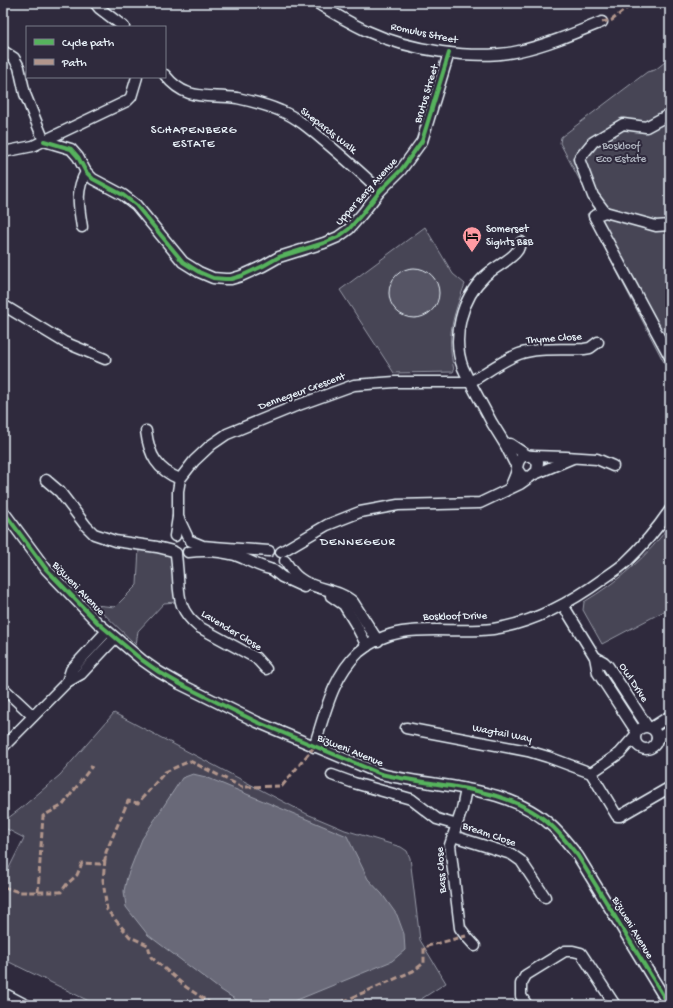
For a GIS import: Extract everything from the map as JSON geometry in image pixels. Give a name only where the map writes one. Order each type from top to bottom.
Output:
[{"type":"street","points":[[95,3],[99,8],[123,26]]},
{"type":"street","name":"Romulus Street","points":[[317,3],[374,34],[398,42],[449,53],[493,54],[518,51],[551,42],[602,22]]},
{"type":"street","points":[[3,51],[14,58],[19,67],[25,94],[44,141]]},
{"type":"street","name":"Brutus Street","points":[[422,141],[449,53]]},
{"type":"street","name":"Shepards Walk","points":[[166,76],[172,84],[181,90],[194,95],[238,98],[282,111],[302,123],[317,135],[362,174],[380,192]]},
{"type":"street","points":[[3,152],[33,146],[127,101],[131,97],[136,78]]},
{"type":"street","points":[[605,212],[593,196],[579,159],[592,142],[623,124],[646,127],[670,114]]},
{"type":"street","name":"Upper Berg Avenue","points":[[44,141],[71,149],[78,156],[86,172],[93,179],[123,195],[136,204],[183,262],[199,272],[213,278],[225,279],[242,276],[280,257],[338,237],[349,228],[401,170],[422,141]]},
{"type":"street","points":[[82,227],[79,193],[80,182],[86,172]]},
{"type":"street","points":[[670,225],[656,226],[605,212],[594,216],[670,358]]},
{"type":"street","points":[[521,242],[517,252],[486,275],[472,290],[459,326],[458,345],[462,367],[522,476],[533,476]]},
{"type":"street","points":[[3,305],[64,342],[105,359]]},
{"type":"street","name":"Thyme Close","points":[[470,382],[506,360],[519,354],[540,350],[584,349],[590,348],[598,342]]},
{"type":"street","name":"Dennegeur Crescent","points":[[180,479],[194,461],[210,445],[227,434],[293,407],[354,385],[395,382],[470,382]]},
{"type":"street","points":[[146,431],[147,443],[154,458],[162,469],[180,479],[178,491],[178,548]]},
{"type":"street","points":[[505,444],[510,444],[538,462],[537,471],[533,476]]},
{"type":"street","points":[[510,488],[520,458],[530,456],[601,460],[613,466]]},
{"type":"street","points":[[46,480],[60,492],[94,534],[115,542],[235,555],[263,567],[280,569],[282,567],[283,556],[327,525],[360,512],[398,505],[480,503],[520,484],[533,476],[575,458]]},
{"type":"street","name":"Boskloof Drive","points":[[314,747],[332,692],[340,674],[367,646],[389,635],[404,631],[468,631],[493,629],[516,624],[563,605],[583,594],[624,564],[657,528],[670,510]]},
{"type":"street","name":"Bizweni Avenue","points":[[3,511],[46,569],[111,634],[159,672],[257,722],[381,774],[494,794],[532,812],[553,827],[566,841],[582,863],[669,1005]]},
{"type":"street","points":[[178,517],[192,547],[178,548]]},
{"type":"street","points":[[178,548],[181,534],[203,546],[269,551],[275,549],[283,556],[294,574],[307,584],[339,594],[347,602],[359,621],[378,641]]},
{"type":"street","name":"Lavender Close","points":[[178,548],[178,594],[184,612],[199,627],[256,658],[266,669]]},
{"type":"street","points":[[269,551],[264,560],[265,564],[282,577],[307,588],[347,602]]},
{"type":"street","name":"Owl Drive","points":[[563,605],[595,657],[598,673],[635,734]]},
{"type":"street","points":[[359,621],[367,646]]},
{"type":"street","points":[[3,747],[67,682],[71,670],[111,634]]},
{"type":"street","name":"Owl Drive","points":[[595,657],[608,666],[649,727]]},
{"type":"street","points":[[3,688],[33,716]]},
{"type":"street","points":[[667,789],[620,816],[616,814],[591,774],[620,753],[639,728],[649,727],[670,716]]},
{"type":"street","points":[[649,727],[655,732],[657,739]]},
{"type":"street","name":"Wagtail Way","points":[[406,728],[528,750],[591,774]]},
{"type":"street","points":[[635,734],[636,744],[645,750],[652,748],[657,739],[670,730]]},
{"type":"street","points":[[620,753],[640,748]]},
{"type":"street","points":[[332,775],[354,783],[411,799],[437,819],[457,825]]},
{"type":"street","name":"Bass Close","points":[[466,789],[457,825],[450,845],[458,920],[460,928],[475,946]]},
{"type":"street","name":"Bream Close","points":[[453,836],[511,854],[521,861],[545,897]]},
{"type":"street","points":[[527,1005],[521,996],[521,984],[526,975],[565,951],[573,951],[581,953],[615,1005]]},
{"type":"street","points":[[3,993],[26,1005]]},
{"type":"green space","name":"Boskloof Eco Estate","points":[[670,58],[670,374],[587,214],[595,209],[560,143],[561,137],[647,72],[655,70]]},
{"type":"green space","points":[[425,227],[453,274],[465,284],[452,326],[451,346],[454,370],[453,372],[394,373],[340,290]]},
{"type":"green space","points":[[670,524],[670,608],[602,644],[583,610],[584,602],[632,568],[662,536]]},
{"type":"green space","points":[[139,548],[169,553],[173,560],[176,602],[164,603],[138,631],[136,645],[95,605],[115,607],[137,585]]},
{"type":"green space","points":[[114,713],[307,814],[345,830],[401,847],[407,851],[410,858],[420,940],[446,983],[412,1005],[97,1005],[3,959],[3,880],[24,838],[3,827],[3,822],[60,775]]},
{"type":"water","points":[[193,774],[206,777],[347,836],[368,879],[382,894],[397,915],[404,934],[405,950],[392,961],[285,1005],[244,1005],[218,988],[148,935],[126,907],[124,891],[127,877],[142,839],[182,778]]},
{"type":"building","points":[[419,268],[424,269],[432,275],[438,283],[438,303],[432,311],[424,317],[409,318],[404,317],[396,311],[390,303],[389,288],[390,283],[396,275],[404,269]]},
{"type":"marked path","points":[[602,22],[612,20],[633,3]]},
{"type":"marked path","points":[[3,887],[19,892],[61,892],[77,875],[82,863],[100,864],[105,860],[106,852],[128,801],[138,803],[165,772],[190,761],[242,787],[282,786],[314,747]]},
{"type":"marked path","points":[[38,892],[43,816],[63,805],[92,766]]},
{"type":"marked path","points":[[105,860],[103,880],[107,910],[130,937],[148,945],[151,957],[186,987],[213,1005]]},
{"type":"marked path","points":[[335,1005],[413,971],[424,963],[424,947],[466,936]]},
{"type":"cycle path","points":[[44,141],[71,149],[78,157],[86,172],[93,179],[123,195],[136,205],[183,262],[199,272],[213,278],[231,279],[263,266],[279,257],[324,243],[338,237],[349,229],[380,191],[401,170],[422,141],[449,53]]},
{"type":"cycle path","points":[[3,511],[46,569],[98,623],[142,660],[180,684],[257,722],[381,774],[495,795],[516,803],[536,814],[554,828],[578,856],[669,1005]]},
{"type":"place","name":"Somerset Sights B&B","points":[[472,253]]},
{"type":"district","name":"SCHAPENBERG ESTATE","points":[[194,138]]},
{"type":"district","name":"DENNEGEUR","points":[[358,543]]}]
